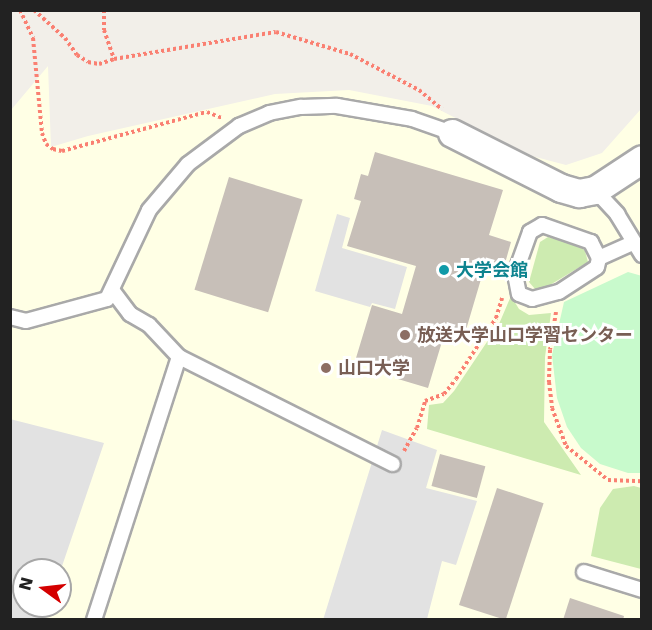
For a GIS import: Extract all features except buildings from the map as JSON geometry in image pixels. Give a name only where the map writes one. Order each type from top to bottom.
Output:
[{"type":"street","points":[[452,133],[561,188],[579,193],[595,190],[642,159]]},
{"type":"lane","points":[[10,317],[26,321],[107,299],[149,210],[188,164],[239,126],[269,113],[301,106],[337,106],[412,118],[452,133]]},
{"type":"lane","points":[[595,190],[617,214],[642,255]]},
{"type":"lane","points":[[542,225],[591,242],[599,258],[597,267],[559,292],[532,299],[519,294],[515,274],[530,232],[542,225]]},
{"type":"lane","points":[[599,258],[633,243]]},
{"type":"lane","points":[[112,290],[130,314],[149,325],[179,357],[393,464]]},
{"type":"lane","points":[[94,620],[179,357]]},
{"type":"lane","points":[[584,572],[642,590]]},
{"type":"path","points":[[20,10],[33,39],[42,133],[46,144],[53,149],[62,151],[207,112],[239,126]]},
{"type":"path","points":[[34,10],[64,38],[77,55],[88,62],[99,63],[276,32],[350,54],[419,90],[438,104],[454,124],[452,133]]},
{"type":"path","points":[[104,10],[104,30],[114,59]]},
{"type":"path","points":[[393,464],[410,444],[425,401],[444,394],[496,318],[503,295],[515,274]]},
{"type":"path","points":[[559,292],[550,350],[549,382],[552,408],[566,446],[608,480],[642,481]]},
{"type":"shaded area","name":"山口大学","points":[[48,66],[51,147],[88,136],[275,94],[349,90],[432,106],[528,155],[566,165],[602,153],[641,109],[641,619],[11,620],[11,110]]},
{"type":"shaded area","points":[[337,214],[350,218],[342,248],[407,267],[395,309],[372,303],[370,307],[315,291]]},
{"type":"shaded area","points":[[10,419],[104,443],[65,558],[12,558],[12,618],[45,619],[11,619]]},
{"type":"shaded area","points":[[382,430],[437,450],[426,488],[477,501],[456,565],[442,561],[427,619],[323,620]]},
{"type":"green space","points":[[548,237],[578,245],[585,251],[588,262],[545,288],[535,289],[529,282],[540,242]]},
{"type":"green space","points":[[628,272],[642,276],[641,473],[628,473],[600,464],[581,448],[567,427],[557,398],[552,355],[564,302]]},
{"type":"green space","points":[[511,296],[519,309],[529,315],[551,313],[545,357],[544,422],[581,475],[427,429],[429,405],[443,403],[454,391],[499,324]]},
{"type":"green space","points":[[634,486],[641,488],[641,569],[591,556],[600,508],[613,489]]},
{"type":"place","name":"大学会館","points":[[444,270]]},
{"type":"place","name":"放送大学山口学習センター","points":[[405,335]]},
{"type":"place","name":"山口大学","points":[[326,368]]}]
